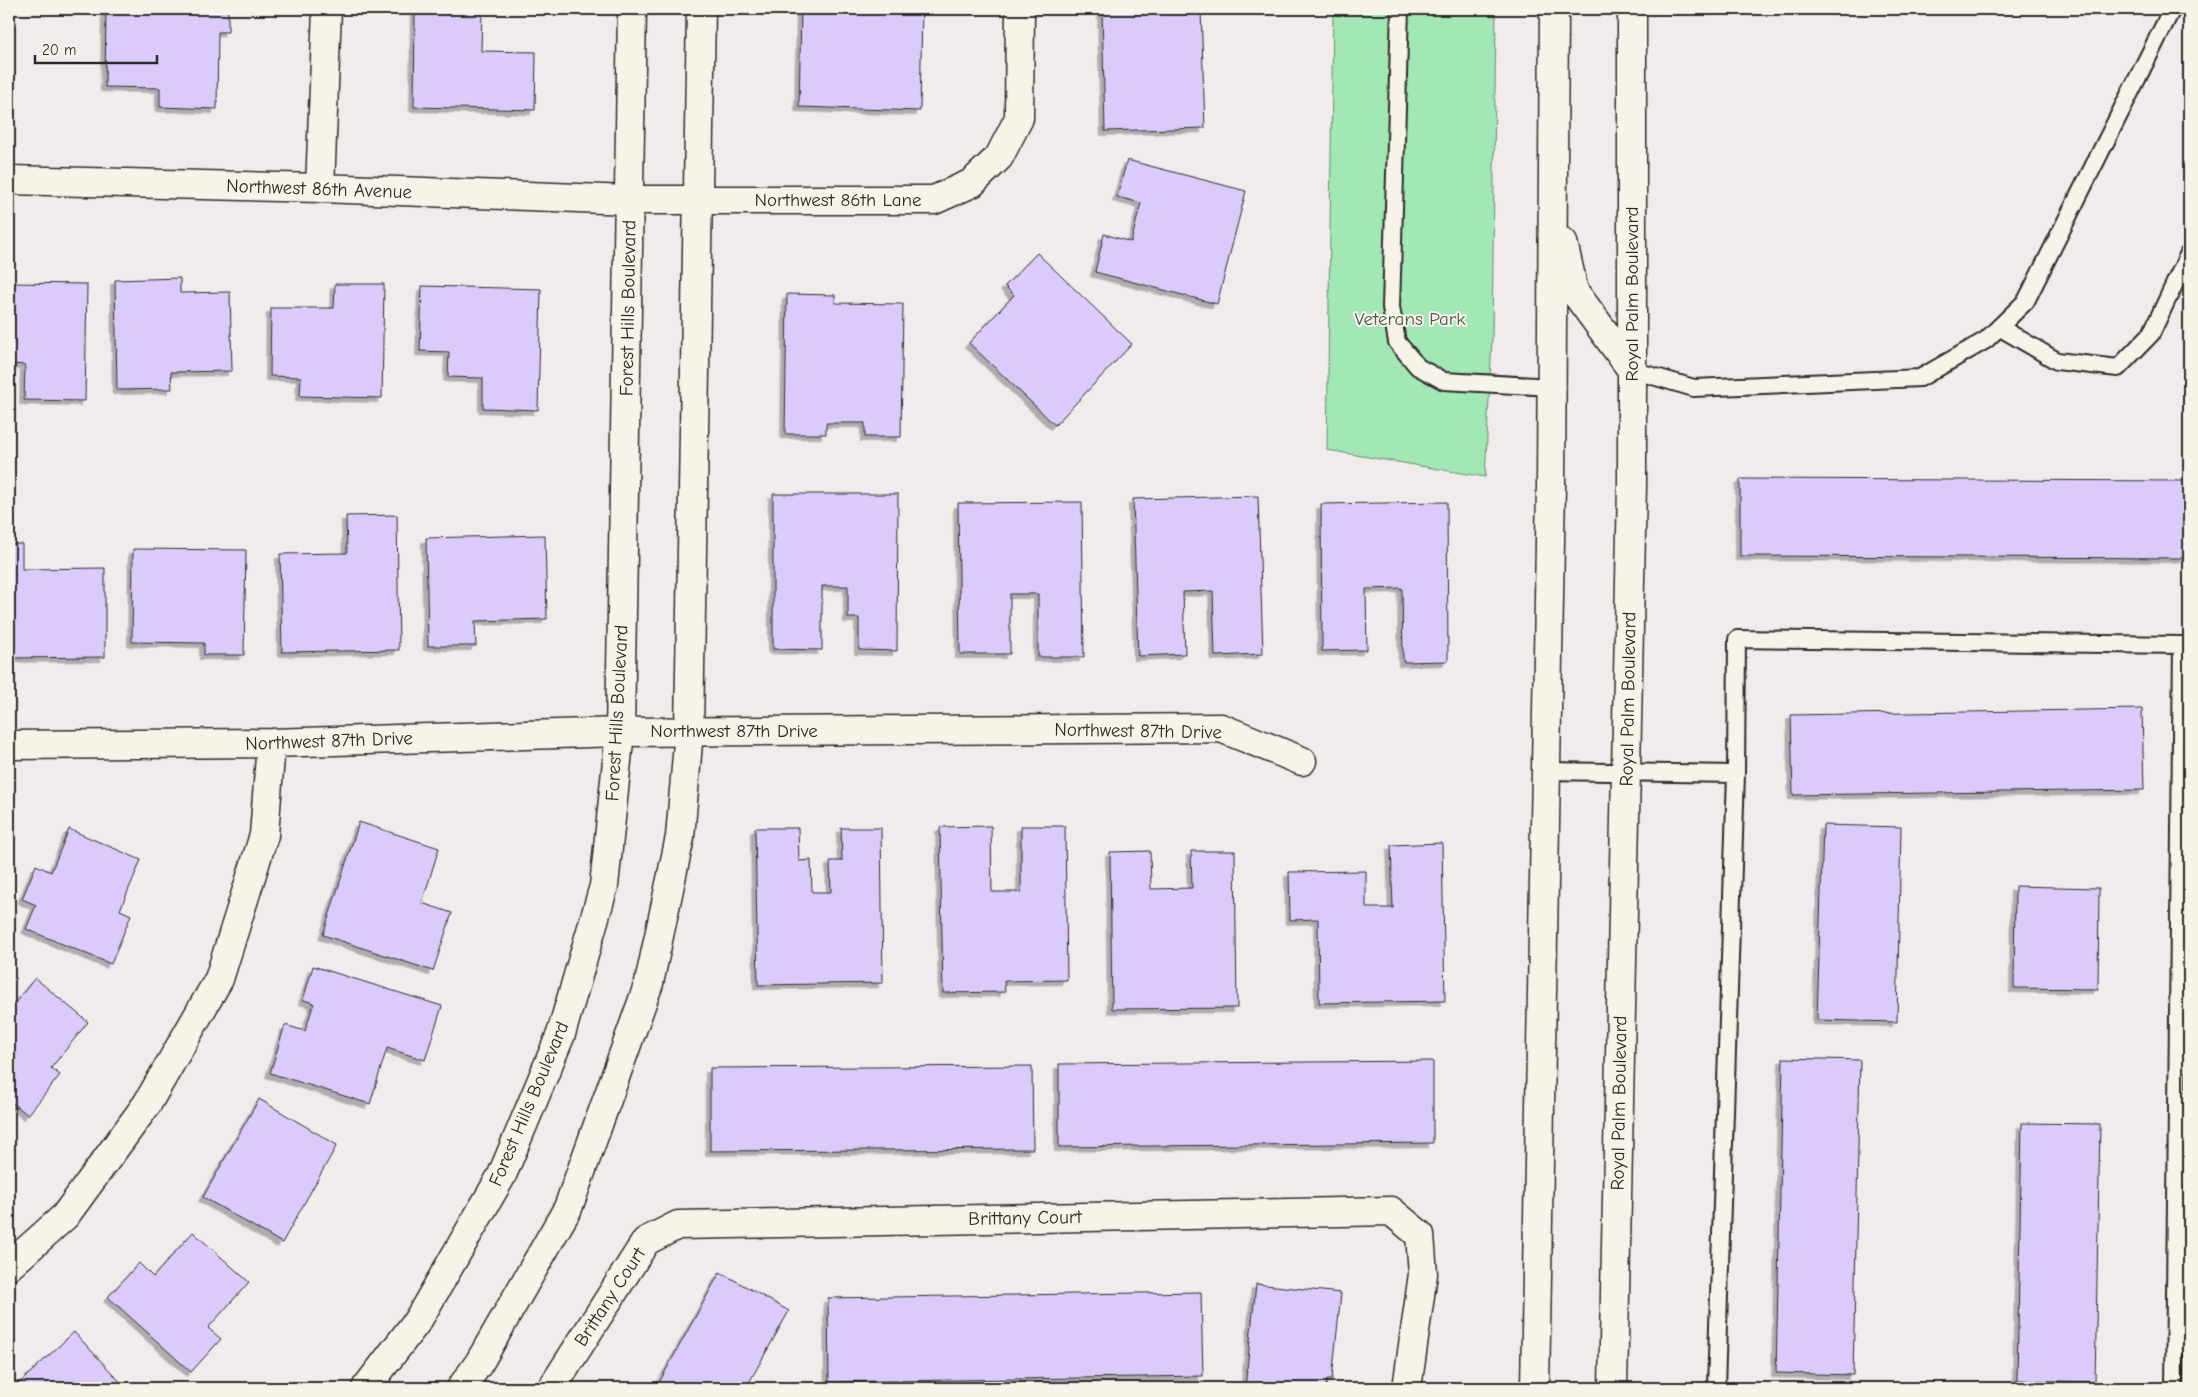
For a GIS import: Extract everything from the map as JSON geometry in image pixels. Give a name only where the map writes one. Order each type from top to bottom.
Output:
[{"type":"street","points":[[320,188],[327,9]]},
{"type":"street","name":"Forest Hills Boulevard","points":[[366,1388],[418,1320],[502,1175],[561,1034],[604,886],[620,732],[632,9]]},
{"type":"street","points":[[460,1388],[479,1363],[568,1208],[649,983],[680,837],[688,731],[701,9]]},
{"type":"street","name":"Northwest 86th Lane","points":[[630,200],[934,200],[972,183],[999,157],[1019,118],[1020,9]]},
{"type":"street","points":[[1535,1388],[1552,387],[1554,9]]},
{"type":"street","name":"Royal Palm Boulevard","points":[[1613,1388],[1632,485],[1632,9]]},
{"type":"street","name":"Northwest 86th Avenue","points":[[9,180],[320,188],[630,200]]},
{"type":"street","points":[[1552,197],[1574,290],[1632,370]]},
{"type":"street","name":"Northwest 87th Drive","points":[[9,745],[271,743],[688,731],[1221,728],[1302,761]]},
{"type":"street","points":[[9,1266],[65,1216],[77,1200],[147,1104],[219,979],[264,835],[271,743]]},
{"type":"street","name":"Brittany Court","points":[[552,1388],[646,1241],[678,1225],[1391,1211],[1420,1235],[1423,1274],[1407,1388]]},
{"type":"lane","points":[[1400,9],[1391,307],[1398,342],[1418,367],[1444,380],[1552,387]]},
{"type":"lane","points":[[1632,370],[1694,388],[1920,378],[1986,340],[2026,301],[2172,9]]},
{"type":"lane","points":[[1999,327],[2057,361],[2118,368],[2151,334],[2189,253]]},
{"type":"lane","points":[[1716,1388],[1736,774],[1737,639],[2182,645],[2174,1388]]},
{"type":"lane","points":[[1546,771],[1736,774]]},
{"type":"green space","name":"Veterans Park","points":[[1333,9],[1496,9],[1492,338],[1485,477],[1327,450]]},
{"type":"building","points":[[106,9],[228,9],[228,32],[218,32],[217,109],[160,107],[160,88],[105,87]]},
{"type":"building","points":[[415,9],[482,9],[481,51],[536,52],[535,110],[414,107]]},
{"type":"building","points":[[801,9],[922,9],[920,111],[799,107]]},
{"type":"building","points":[[1102,9],[1201,9],[1205,128],[1105,131]]},
{"type":"building","points":[[1127,160],[1246,191],[1217,304],[1095,272],[1104,234],[1131,242],[1141,203],[1117,197]]},
{"type":"building","points":[[1037,253],[1132,344],[1055,425],[969,343],[1014,295],[1005,286]]},
{"type":"building","points":[[180,278],[180,293],[230,292],[232,371],[171,372],[172,389],[117,390],[115,280]]},
{"type":"building","points":[[9,283],[87,284],[85,401],[24,400],[25,365],[9,364]]},
{"type":"building","points":[[335,284],[384,284],[382,398],[300,396],[301,377],[270,376],[271,308],[334,308]]},
{"type":"building","points":[[422,286],[541,289],[538,410],[483,408],[483,378],[448,377],[449,352],[420,351]]},
{"type":"building","points":[[787,294],[835,295],[835,303],[903,304],[901,437],[865,437],[865,423],[826,423],[826,434],[785,434]]},
{"type":"building","points":[[1740,479],[2189,481],[2189,558],[1740,556]]},
{"type":"building","points":[[773,494],[898,494],[897,651],[859,650],[859,618],[848,618],[848,586],[822,586],[822,650],[773,649]]},
{"type":"building","points":[[1258,496],[1263,654],[1215,656],[1213,591],[1183,592],[1185,654],[1138,656],[1133,499]]},
{"type":"building","points":[[1082,502],[1084,657],[1038,657],[1038,594],[1010,594],[1010,654],[960,654],[958,503]]},
{"type":"building","points":[[1447,502],[1448,661],[1403,662],[1402,588],[1366,589],[1367,650],[1322,651],[1321,504]]},
{"type":"building","points":[[397,515],[399,650],[282,652],[280,554],[347,553],[346,516]]},
{"type":"building","points":[[545,535],[547,619],[475,621],[476,646],[428,646],[426,538]]},
{"type":"building","points":[[9,544],[22,544],[22,569],[105,568],[105,657],[9,658]]},
{"type":"building","points":[[133,549],[246,550],[244,655],[204,655],[204,643],[132,642]]},
{"type":"building","points":[[2142,709],[2144,790],[1793,795],[1791,715]]},
{"type":"building","points":[[359,822],[439,848],[422,903],[452,913],[433,971],[323,935]]},
{"type":"building","points":[[1823,825],[1901,827],[1897,1022],[1817,1020]]},
{"type":"building","points":[[991,826],[992,892],[1021,892],[1021,826],[1065,826],[1067,980],[1004,981],[1005,992],[943,993],[940,827]]},
{"type":"building","points":[[755,828],[798,828],[799,861],[811,860],[812,892],[831,892],[830,861],[842,861],[841,828],[881,828],[883,983],[758,985]]},
{"type":"building","points":[[69,829],[141,860],[120,910],[131,915],[111,964],[26,929],[36,905],[22,899],[36,865],[51,872]]},
{"type":"building","points":[[1442,843],[1445,1001],[1319,1003],[1318,919],[1290,920],[1289,872],[1366,871],[1366,908],[1393,908],[1391,845]]},
{"type":"building","points":[[1150,851],[1151,889],[1192,888],[1191,851],[1235,851],[1237,1008],[1112,1009],[1110,852]]},
{"type":"building","points":[[2015,886],[2099,888],[2098,989],[2014,988]]},
{"type":"building","points":[[313,966],[442,1006],[425,1060],[387,1048],[370,1104],[270,1073],[285,1025],[305,1031],[314,1003],[303,1000]]},
{"type":"building","points":[[35,978],[88,1022],[51,1068],[60,1075],[28,1115],[9,1100],[9,1010]]},
{"type":"building","points":[[1783,1058],[1860,1060],[1853,1375],[1776,1373]]},
{"type":"building","points":[[1433,1061],[1433,1143],[1059,1147],[1059,1064]]},
{"type":"building","points":[[1032,1066],[1033,1149],[710,1151],[710,1068]]},
{"type":"building","points":[[259,1099],[337,1145],[282,1243],[203,1197]]},
{"type":"building","points":[[2022,1123],[2100,1124],[2095,1382],[2017,1380]]},
{"type":"building","points":[[193,1232],[249,1282],[208,1328],[221,1339],[191,1372],[108,1297],[139,1263],[153,1277]]},
{"type":"building","points":[[720,1272],[789,1311],[746,1388],[656,1388]]},
{"type":"building","points":[[1256,1284],[1341,1293],[1332,1379],[1327,1379],[1326,1388],[1245,1388]]},
{"type":"building","points":[[1201,1292],[1203,1376],[829,1382],[828,1298]]},
{"type":"building","points":[[74,1332],[126,1388],[14,1388]]}]
